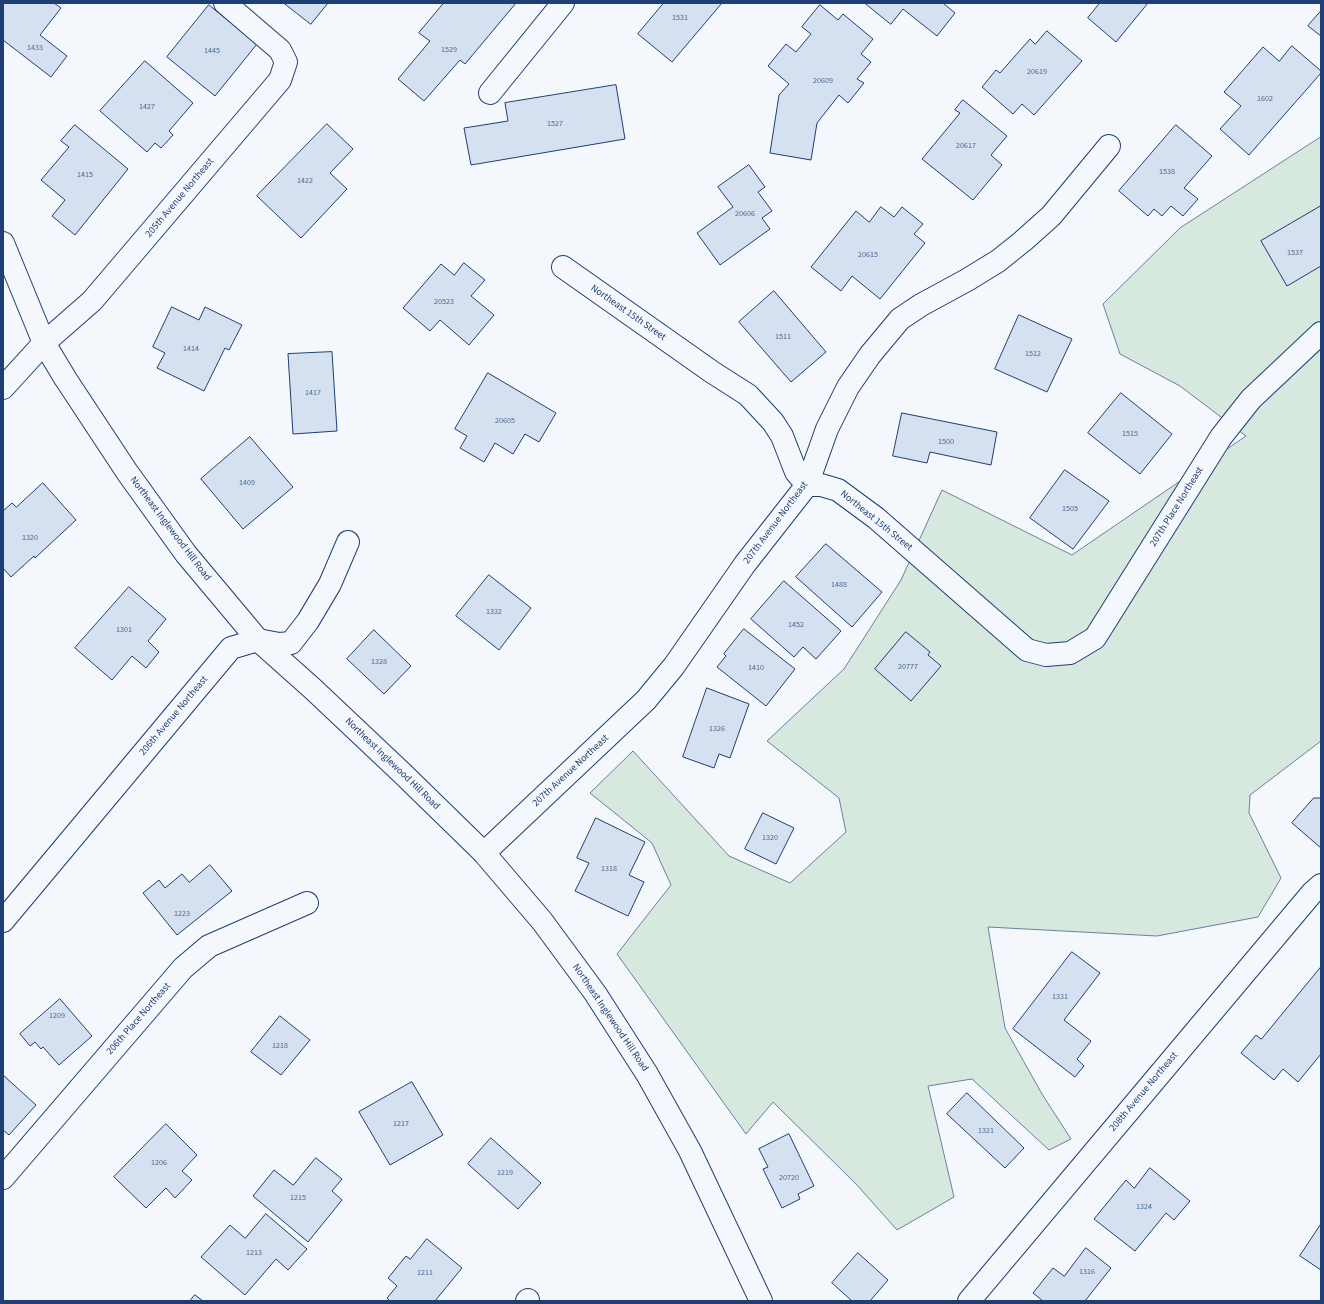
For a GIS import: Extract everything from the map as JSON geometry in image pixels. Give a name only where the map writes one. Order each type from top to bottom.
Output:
[{"type":"street","name":"205th Avenue Northeast","points":[[3,388],[44,343],[92,301],[280,80],[286,62],[280,50],[225,3]]},
{"type":"street","points":[[490,93],[563,3]]},
{"type":"street","name":"207th Avenue Northeast","points":[[484,853],[646,700],[674,666],[746,564],[807,485],[827,429],[848,387],[870,355],[900,319],[921,305],[967,280],[998,260],[1023,241],[1051,216],[1109,146]]},
{"type":"street","name":"Northeast Inglewood Hill Road","points":[[3,243],[44,343],[65,378],[127,472],[186,554],[258,640],[313,689],[484,853],[542,921],[595,993],[647,1074],[690,1151],[761,1301]]},
{"type":"street","name":"Northeast 15th Street","points":[[563,267],[712,372],[748,395],[773,422],[782,436],[796,472],[807,485],[821,485],[832,488],[838,490],[851,499],[876,518],[1027,650]]},
{"type":"street","name":"207th Place Northeast","points":[[1027,650],[1046,655],[1070,653],[1095,638],[1222,437],[1251,399],[1321,333]]},
{"type":"street","name":"206th Avenue Northeast","points":[[3,921],[231,648],[258,640],[279,644],[291,643],[308,621],[330,584],[348,542]]},
{"type":"street","name":"208th Avenue Northeast","points":[[969,1301],[1076,1173],[1318,893]]},
{"type":"street","name":"206th Place Northeast","points":[[3,1178],[183,968],[209,946],[307,902]]},
{"type":"shaded area","points":[[1321,137],[1321,741],[1250,795],[1249,813],[1281,878],[1258,917],[1157,936],[988,927],[1005,1028],[1042,1094],[1071,1139],[1049,1150],[972,1079],[928,1086],[954,1197],[897,1230],[857,1185],[773,1102],[746,1134],[617,954],[671,885],[652,843],[590,793],[633,751],[729,856],[790,883],[846,832],[839,798],[767,741],[844,669],[901,580],[942,490],[1072,555],[1246,436],[1180,386],[1120,354],[1103,304],[1180,228]]},
{"type":"building","points":[[3,3],[54,3],[61,8],[40,35],[67,56],[51,77],[3,40]]},
{"type":"building","points":[[284,3],[328,3],[311,24]]},
{"type":"building","points":[[444,3],[516,3],[465,64],[460,60],[424,101],[398,79],[430,41],[419,33]]},
{"type":"building","points":[[664,3],[722,3],[672,62],[638,34]]},
{"type":"building","points":[[865,3],[943,3],[955,13],[937,36],[903,9],[891,24]]},
{"type":"building","points":[[1100,3],[1148,3],[1116,42],[1088,18]]},
{"type":"building","points":[[209,5],[257,44],[215,96],[167,57]]},
{"type":"building","points":[[820,5],[838,20],[843,14],[873,39],[861,54],[871,62],[857,79],[864,83],[848,103],[839,95],[817,123],[811,160],[770,153],[779,95],[789,84],[768,66],[786,44],[796,52],[811,34],[802,27]]},
{"type":"building","points":[[1321,11],[1321,36],[1308,26]]},
{"type":"building","points":[[1047,31],[1082,61],[1034,115],[1022,104],[1013,114],[982,87],[996,70],[1000,73],[1030,39],[1035,44]]},
{"type":"building","points":[[1292,46],[1321,71],[1321,73],[1249,155],[1220,129],[1241,106],[1224,92],[1263,47],[1279,61]]},
{"type":"building","points":[[145,61],[193,103],[169,131],[173,135],[161,148],[155,143],[147,152],[100,111]]},
{"type":"building","points":[[616,85],[625,139],[471,165],[464,128],[508,121],[505,103]]},
{"type":"building","points":[[963,100],[1007,136],[991,155],[1002,165],[973,200],[922,159],[960,113],[955,110]]},
{"type":"building","points":[[327,124],[353,149],[330,173],[347,189],[301,238],[257,196]]},
{"type":"building","points":[[75,125],[128,169],[75,235],[52,216],[65,200],[41,180],[69,147],[61,141]]},
{"type":"building","points":[[1176,125],[1212,156],[1184,188],[1198,199],[1183,216],[1171,206],[1162,216],[1154,209],[1148,216],[1119,191]]},
{"type":"building","points":[[749,165],[765,187],[758,192],[772,211],[762,218],[770,229],[720,265],[697,233],[733,207],[718,187]]},
{"type":"building","points":[[1321,206],[1321,266],[1287,286],[1261,241]]},
{"type":"building","points":[[881,207],[894,217],[902,207],[923,224],[914,234],[925,243],[880,299],[852,276],[841,291],[811,267],[856,211],[869,222]]},
{"type":"building","points":[[464,263],[485,280],[471,296],[494,315],[469,345],[440,320],[430,331],[403,308],[441,264],[454,275]]},
{"type":"building","points":[[774,291],[826,352],[791,382],[739,322]]},
{"type":"building","points":[[172,307],[199,320],[205,307],[242,325],[229,350],[225,348],[204,391],[157,368],[165,353],[153,347]]},
{"type":"building","points":[[1019,315],[1072,339],[1047,392],[995,369]]},
{"type":"building","points":[[332,352],[337,431],[293,434],[288,354]]},
{"type":"building","points":[[488,373],[556,413],[539,442],[525,434],[513,454],[495,443],[484,462],[460,448],[467,436],[455,429]]},
{"type":"building","points":[[1121,393],[1172,434],[1140,474],[1088,433]]},
{"type":"building","points":[[902,413],[997,432],[991,465],[930,452],[927,463],[893,456]]},
{"type":"building","points":[[250,437],[293,487],[243,529],[201,479]]},
{"type":"building","points":[[1065,470],[1109,501],[1073,549],[1030,518]]},
{"type":"building","points":[[43,483],[76,520],[35,558],[34,556],[11,577],[3,568],[3,511],[12,503],[16,507]]},
{"type":"building","points":[[826,544],[882,592],[852,627],[796,577]]},
{"type":"building","points":[[489,575],[531,608],[499,650],[456,616]]},
{"type":"building","points":[[784,581],[841,631],[816,659],[803,647],[794,657],[751,619]]},
{"type":"building","points":[[129,587],[166,619],[148,641],[159,652],[146,668],[132,656],[112,680],[75,648]]},
{"type":"building","points":[[744,629],[795,669],[766,706],[717,667],[726,656],[724,654]]},
{"type":"building","points":[[374,630],[411,666],[384,694],[347,659]]},
{"type":"building","points":[[906,632],[930,652],[928,655],[941,666],[911,701],[875,669]]},
{"type":"building","points":[[707,688],[749,704],[730,758],[719,754],[714,768],[683,757]]},
{"type":"building","points":[[1314,798],[1321,798],[1321,848],[1292,823]]},
{"type":"building","points":[[763,813],[794,828],[776,864],[745,849]]},
{"type":"building","points":[[596,818],[645,842],[629,875],[644,882],[628,916],[575,891],[589,863],[577,858]]},
{"type":"building","points":[[210,865],[232,891],[177,935],[143,893],[159,880],[165,888],[182,874],[189,882]]},
{"type":"building","points":[[1072,952],[1100,973],[1064,1020],[1091,1041],[1077,1059],[1084,1066],[1075,1077],[1013,1029]]},
{"type":"building","points":[[1321,967],[1321,1054],[1298,1082],[1283,1069],[1274,1080],[1241,1053],[1256,1035],[1261,1039]]},
{"type":"building","points":[[60,999],[92,1036],[59,1065],[43,1047],[41,1049],[35,1042],[30,1046],[20,1034]]},
{"type":"building","points":[[280,1016],[310,1040],[281,1075],[251,1052]]},
{"type":"building","points":[[3,1075],[36,1105],[9,1135],[3,1130]]},
{"type":"building","points":[[412,1082],[443,1135],[390,1165],[359,1112]]},
{"type":"building","points":[[967,1093],[1024,1148],[1005,1168],[947,1114]]},
{"type":"building","points":[[166,1124],[197,1155],[182,1171],[192,1180],[175,1198],[166,1188],[146,1208],[114,1177]]},
{"type":"building","points":[[789,1134],[814,1186],[798,1194],[800,1199],[782,1208],[763,1169],[768,1167],[759,1149]]},
{"type":"building","points":[[491,1138],[541,1183],[518,1209],[468,1164]]},
{"type":"building","points":[[316,1158],[342,1179],[332,1191],[342,1200],[308,1242],[253,1196],[274,1170],[293,1185]]},
{"type":"building","points":[[1150,1168],[1190,1201],[1174,1220],[1166,1213],[1135,1251],[1094,1219],[1126,1180],[1134,1188]]},
{"type":"building","points":[[266,1214],[307,1249],[288,1270],[276,1259],[245,1295],[201,1257],[230,1225],[245,1238]]},
{"type":"building","points":[[1321,1224],[1321,1270],[1300,1256]]},
{"type":"building","points":[[427,1239],[462,1268],[435,1301],[390,1301],[387,1298],[397,1286],[388,1278],[406,1256],[410,1259]]},
{"type":"building","points":[[1086,1248],[1111,1268],[1085,1301],[1043,1301],[1033,1293],[1053,1268],[1064,1276]]},
{"type":"building","points":[[858,1253],[888,1280],[870,1301],[852,1301],[832,1283]]},
{"type":"building","points":[[195,1295],[203,1301],[190,1301]]}]
